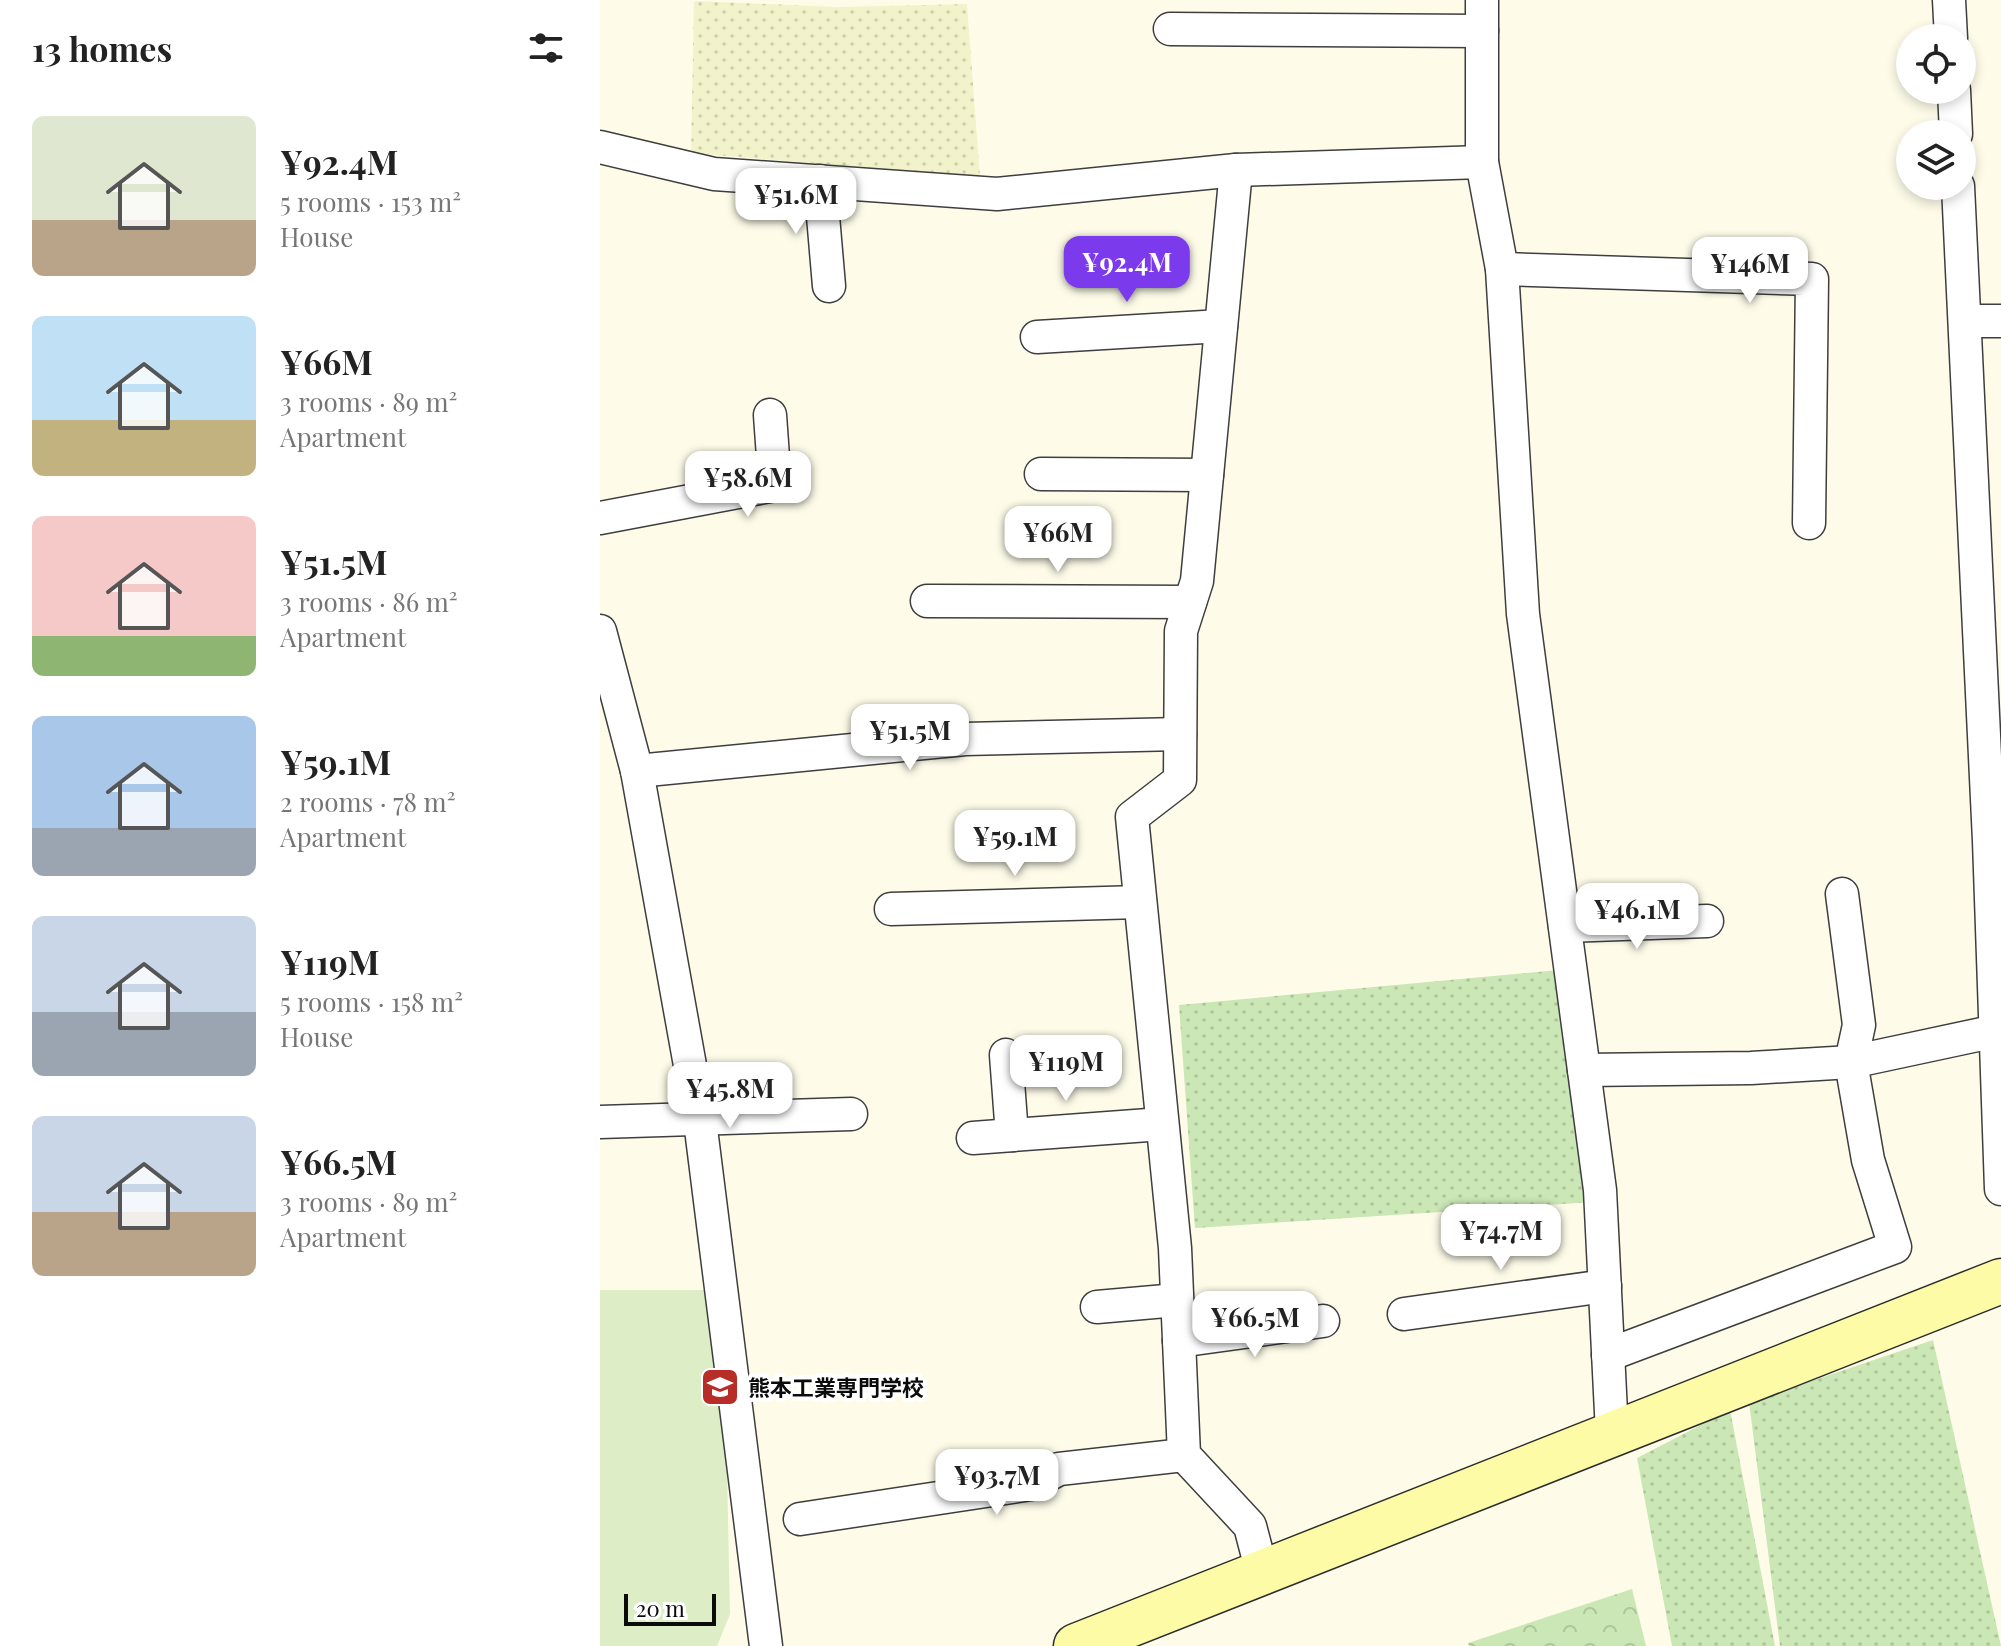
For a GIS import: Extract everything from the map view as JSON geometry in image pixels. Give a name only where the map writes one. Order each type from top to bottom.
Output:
[{"type":"street","points":[[1949,0],[1950,24]]},
{"type":"street","points":[[1170,29],[1482,16],[1482,162],[1502,269],[1523,614],[1600,1190],[1612,1433]]},
{"type":"street","points":[[600,147],[714,174],[997,194],[1236,170],[1482,162]]},
{"type":"street","points":[[1236,170],[1197,581],[1181,631],[1180,780],[1132,817],[1175,1248],[1184,1455],[1250,1526],[1262,1572]]},
{"type":"street","points":[[820,181],[829,286]]},
{"type":"street","points":[[1959,200],[1995,826],[2001,1189]]},
{"type":"street","points":[[1502,269],[1812,279],[1809,523]]},
{"type":"street","points":[[1965,321],[2001,321]]},
{"type":"street","points":[[1037,337],[1221,326]]},
{"type":"street","points":[[600,518],[775,485],[770,415]]},
{"type":"street","points":[[1041,474],[1207,475]]},
{"type":"street","points":[[927,601],[1190,602]]},
{"type":"street","points":[[600,631],[637,771],[700,1121],[766,1646]]},
{"type":"street","points":[[637,771],[965,739],[1180,734]]},
{"type":"street","points":[[1608,1355],[1895,1247],[1868,1160],[1851,1062],[1859,1025],[1842,894]]},
{"type":"street","points":[[891,909],[1140,902]]},
{"type":"street","points":[[1565,926],[1707,921]]},
{"type":"street","points":[[1584,1070],[1751,1068],[1851,1062],[1996,1031]]},
{"type":"street","points":[[1006,1055],[1012,1135]]},
{"type":"street","points":[[600,1122],[851,1114]]},
{"type":"street","points":[[973,1138],[1162,1124]]},
{"type":"street","points":[[1076,1646],[2001,1281]]},
{"type":"street","points":[[1404,1314],[1605,1286]]},
{"type":"street","points":[[1097,1307],[1177,1300]]},
{"type":"street","points":[[1179,1341],[1323,1321]]},
{"type":"street","points":[[800,1519],[1031,1484],[1059,1469],[1184,1455]]},
{"type":"green space","points":[[694,1],[837,7],[967,4],[980,177],[691,153]]},
{"type":"green space","points":[[1559,970],[1593,1202],[1195,1228],[1179,1005]]},
{"type":"green space","points":[[600,1290],[704,1290],[710,1305],[727,1469],[730,1614],[717,1646],[600,1646]]},
{"type":"green space","points":[[1933,1340],[2001,1646],[1780,1646],[1749,1402]]},
{"type":"green space","points":[[1730,1410],[1775,1646],[1672,1646],[1637,1458]]},
{"type":"green space","points":[[1632,1589],[1646,1646],[1469,1646],[1468,1643]]},
{"type":"place","name":"熊本工業専門学校","points":[[720,1387]]}]
